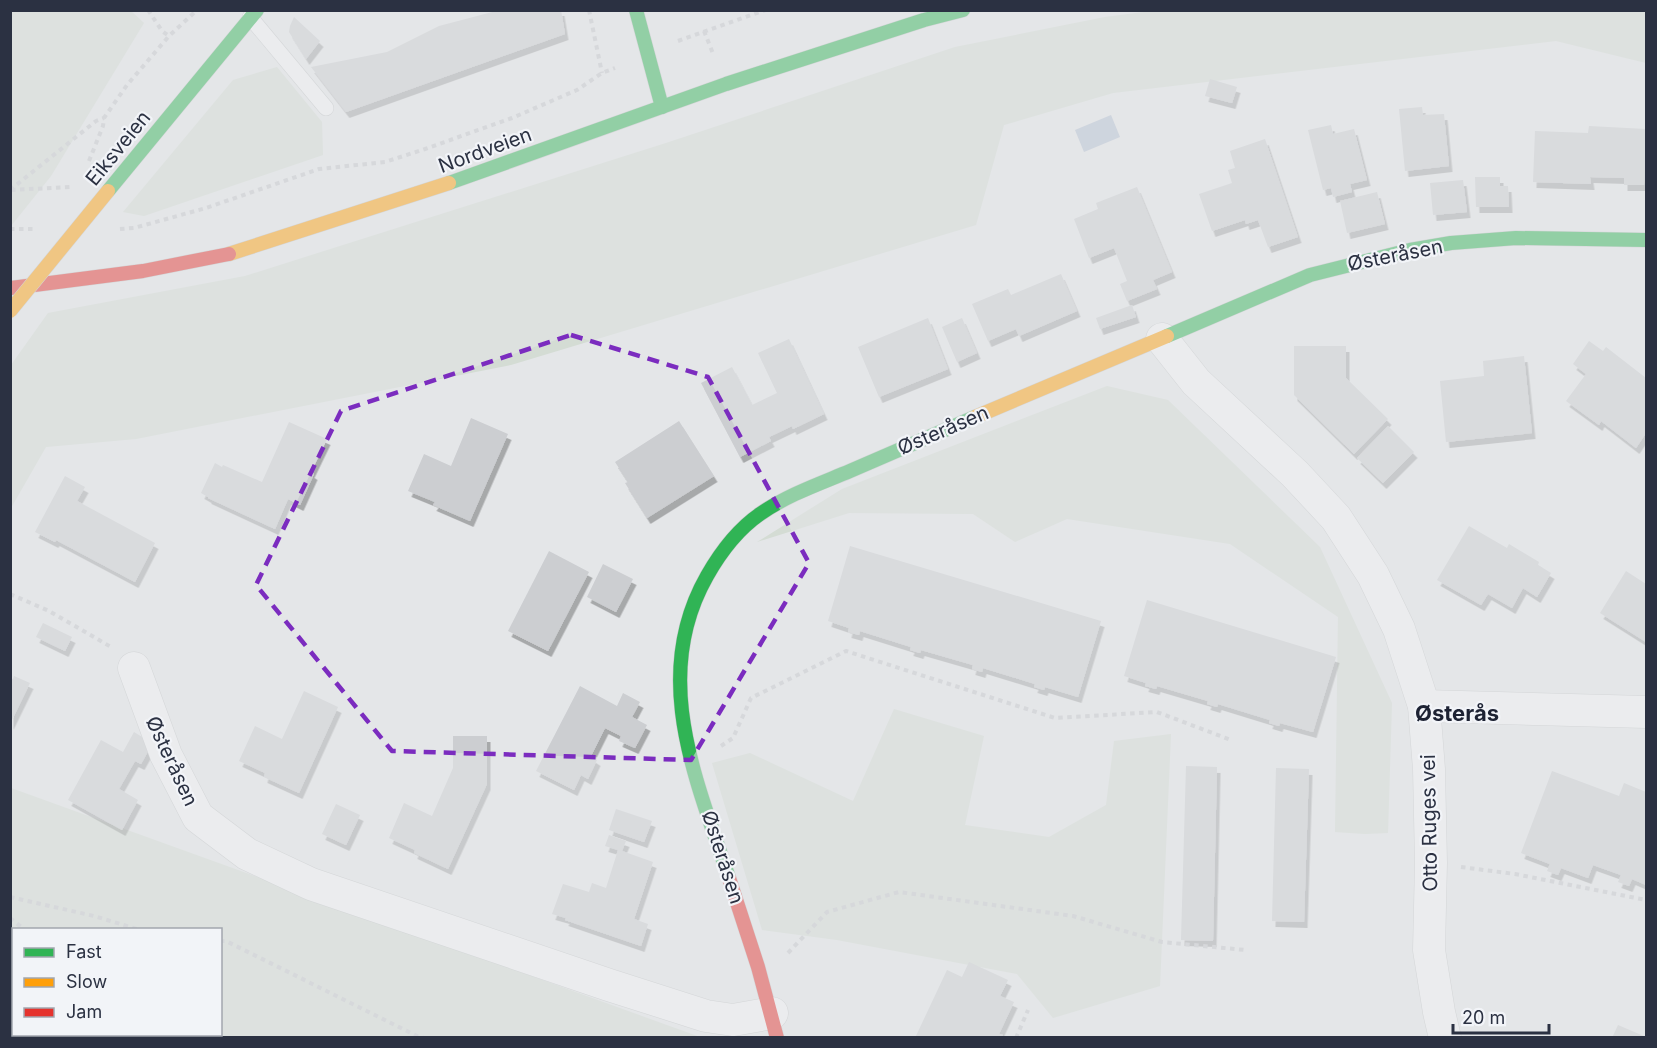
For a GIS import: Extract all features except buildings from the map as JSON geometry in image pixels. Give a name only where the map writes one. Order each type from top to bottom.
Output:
[{"type":"street","points":[[636,10],[662,107]]},
{"type":"street","name":"Nordveien","points":[[10,288],[143,271],[233,253],[408,198],[726,84],[963,10]]},
{"type":"street","name":"Eiksveien","points":[[10,311],[254,14]]},
{"type":"street","name":"Østeråsen","points":[[137,676],[166,755],[198,817],[247,854],[310,884],[609,986],[695,1012],[774,1025],[744,922],[692,764],[681,714],[679,668],[685,632],[698,590],[719,555],[751,521],[797,493],[1310,275],[1349,263],[1472,241],[1538,237],[1647,240]]},
{"type":"street","name":"Otto Ruges vei","points":[[1162,339],[1196,382],[1295,474],[1336,518],[1373,576],[1399,629],[1424,706],[1429,769],[1431,863],[1429,950],[1445,1038]]},
{"type":"street","points":[[1424,706],[1647,712]]},
{"type":"lane","points":[[254,14],[327,108]]},
{"type":"path","points":[[87,165],[104,118],[127,85],[169,36],[197,10]]},
{"type":"path","points":[[589,10],[602,73]]},
{"type":"path","points":[[675,43],[765,10]]},
{"type":"path","points":[[151,12],[162,31],[169,36]]},
{"type":"path","points":[[704,32],[718,65]]},
{"type":"path","points":[[114,230],[134,228],[206,208],[319,169],[385,162],[523,113],[577,90],[602,73],[615,68]]},
{"type":"path","points":[[11,190],[96,121],[104,118]]},
{"type":"path","points":[[11,190],[68,187],[77,189]]},
{"type":"path","points":[[10,229],[45,230]]},
{"type":"path","points":[[10,594],[49,611],[112,647],[137,676]]},
{"type":"path","points":[[692,764],[733,738],[751,698],[846,651],[1055,718],[1157,712],[1231,740]]},
{"type":"path","points":[[1431,863],[1515,874],[1647,900]]},
{"type":"path","points":[[760,977],[827,912],[899,892],[1073,916],[1162,942],[1245,950]]},
{"type":"path","points":[[10,897],[94,916],[133,928]]},
{"type":"path","points":[[10,918],[22,928]]},
{"type":"path","points":[[222,941],[424,1038]]},
{"type":"path","points":[[1016,1038],[1028,1010]]},
{"type":"highlighted area","points":[[571,335],[708,377],[809,563],[691,760],[392,751],[256,585],[341,411]]},
{"type":"shaded area","points":[[11,10],[131,11],[144,23],[51,176],[11,226]]},
{"type":"shaded area","points":[[1159,10],[1646,11],[1646,63],[1556,41],[1113,93],[1004,125],[976,225],[511,365],[136,439],[46,447],[11,508],[11,365],[48,313],[245,276],[666,143],[955,47],[1105,17]]},
{"type":"shaded area","points":[[277,67],[322,122],[323,155],[144,216],[123,212],[233,80]]},
{"type":"shaded area","points":[[1107,386],[1168,400],[1320,547],[1392,703],[1388,833],[1335,832],[1338,617],[1230,544],[1067,519],[1015,542],[973,514],[849,513],[757,542],[842,489]]},
{"type":"shaded area","points":[[894,709],[984,736],[965,825],[1049,837],[1106,805],[1114,741],[1171,734],[1160,986],[1053,1018],[1017,974],[837,940],[762,930],[712,763],[750,753],[853,801]]},
{"type":"shaded area","points":[[11,788],[700,1037],[11,1037]]},
{"type":"water","points":[[1111,115],[1120,137],[1084,152],[1075,130]]},
{"type":"traffic: fast","points":[[108,191],[257,10]]},
{"type":"traffic: fast","points":[[636,10],[662,107]]},
{"type":"traffic: fast","points":[[449,183],[726,84],[924,20],[963,10]]},
{"type":"traffic: fast","points":[[1167,336],[1310,275],[1410,250],[1451,243],[1516,238],[1646,240]]},
{"type":"traffic: fast","points":[[729,878],[693,765],[684,727],[680,689],[682,651],[690,614],[707,576],[723,550],[752,520],[770,507],[804,490],[975,417]]},
{"type":"traffic: slow","points":[[229,254],[449,183]]},
{"type":"traffic: slow","points":[[10,311],[108,191]]},
{"type":"traffic: slow","points":[[975,417],[1167,336]]},
{"type":"traffic: jam","points":[[11,288],[143,271],[229,254]]},
{"type":"traffic: jam","points":[[729,878],[758,967],[777,1038]]},
{"type":"district","name":"Østerås","points":[[1457,713]]}]
